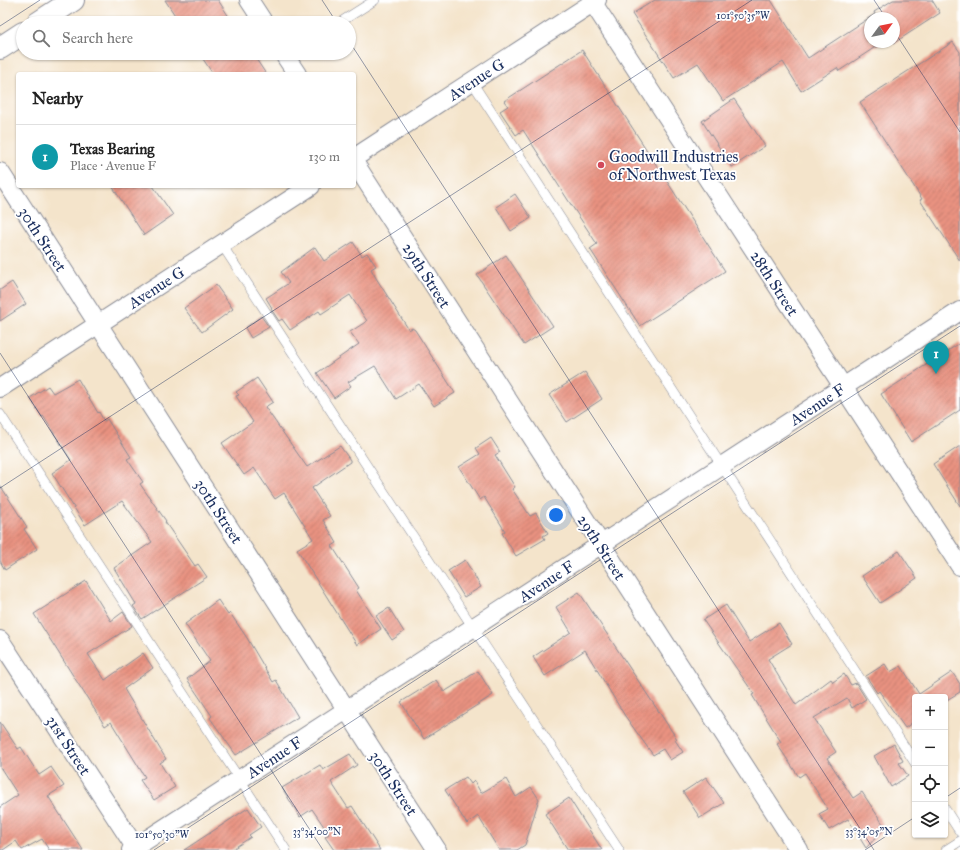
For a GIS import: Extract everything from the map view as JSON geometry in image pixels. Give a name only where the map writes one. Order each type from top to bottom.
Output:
[{"type":"main road","points":[[48,16],[72,0]]},
{"type":"main road","points":[[0,48],[16,38]]},
{"type":"street","points":[[249,0],[259,16]]},
{"type":"street","name":"Avenue G","points":[[356,157],[594,1]]},
{"type":"street","name":"28th Street","points":[[594,1],[960,566]]},
{"type":"street","points":[[290,60],[296,72]]},
{"type":"street","name":"29th Street","points":[[356,165],[800,850]]},
{"type":"street","name":"30th Street","points":[[0,172],[437,850]]},
{"type":"street","name":"Avenue G","points":[[0,388],[308,188]]},
{"type":"street","name":"Avenue F","points":[[135,849],[240,779],[960,311]]},
{"type":"street","name":"31st Street","points":[[0,640],[135,849]]},
{"type":"lane","points":[[350,16],[374,0]]},
{"type":"lane","points":[[472,82],[912,758]]},
{"type":"lane","points":[[222,245],[619,850]]},
{"type":"lane","points":[[0,414],[286,850]]},
{"type":"lane","points":[[948,814],[960,832]]},
{"type":"lane","points":[[946,850],[960,841]]},
{"type":"building","points":[[165,0],[218,0],[228,16],[175,16]]},
{"type":"building","points":[[655,0],[771,0],[808,58],[864,21],[864,48],[874,48],[839,71],[837,68],[801,91],[783,62],[723,101],[698,63],[674,78],[632,14]]},
{"type":"building","points":[[893,0],[932,0],[940,13],[900,39],[900,12],[874,12]]},
{"type":"building","points":[[953,42],[960,52],[960,261],[920,200],[922,199],[860,102]]},
{"type":"building","name":"Goodwill Industries of Northwest Texas","points":[[582,50],[725,271],[640,326],[590,249],[597,244],[523,130],[516,135],[500,111],[508,106],[504,101]]},
{"type":"building","points":[[204,60],[257,60],[265,72],[212,72]]},
{"type":"building","points":[[734,99],[765,146],[732,167],[702,121]]},
{"type":"building","points":[[113,188],[154,188],[173,215],[144,235]]},
{"type":"building","points":[[515,194],[531,218],[511,231],[496,207]]},
{"type":"building","points":[[353,242],[362,256],[367,253],[376,266],[371,269],[376,278],[409,330],[412,328],[415,330],[455,393],[434,406],[419,384],[396,399],[375,366],[348,382],[351,386],[334,398],[317,373],[359,344],[350,332],[367,321],[350,295],[321,314],[319,311],[290,330],[282,319],[279,321],[271,309],[272,308],[266,298],[289,283],[281,272],[315,247],[324,261]]},
{"type":"building","points":[[506,255],[553,326],[524,345],[477,275]]},
{"type":"building","points":[[12,282],[26,304],[0,321],[0,290]]},
{"type":"building","points":[[216,285],[233,309],[202,332],[184,308]]},
{"type":"building","points":[[261,316],[269,327],[251,338],[245,328]]},
{"type":"building","points":[[960,343],[960,410],[911,442],[881,394]]},
{"type":"building","points":[[585,372],[602,399],[567,422],[549,395]]},
{"type":"building","points":[[257,378],[273,402],[265,407],[307,467],[340,446],[350,460],[350,462],[312,488],[330,516],[323,520],[337,543],[332,546],[359,588],[356,590],[381,629],[357,645],[297,549],[313,539],[284,493],[275,499],[254,468],[244,475],[222,443],[253,422],[236,396],[239,395],[236,392]]},
{"type":"building","points":[[78,379],[98,413],[99,412],[104,421],[107,419],[131,457],[127,459],[143,482],[140,484],[195,566],[198,564],[207,577],[142,619],[133,606],[136,604],[114,568],[152,542],[122,501],[85,525],[52,473],[71,460],[30,398],[48,386],[53,393]]},
{"type":"building","points":[[491,438],[500,452],[495,455],[515,487],[512,489],[530,516],[536,513],[548,533],[543,536],[545,539],[516,556],[502,533],[505,531],[484,497],[480,500],[459,467],[480,454],[476,448]]},
{"type":"building","points":[[960,446],[960,506],[933,464]]},
{"type":"building","points":[[0,485],[27,527],[24,529],[37,549],[5,570],[0,561]]},
{"type":"building","points":[[899,551],[917,578],[880,603],[862,576]]},
{"type":"building","points":[[465,560],[481,587],[464,597],[448,571]]},
{"type":"building","points":[[86,581],[111,621],[123,612],[132,626],[88,654],[105,680],[143,653],[153,668],[124,689],[166,759],[160,763],[175,787],[154,800],[140,780],[145,777],[111,722],[105,726],[34,614]]},
{"type":"building","points":[[579,592],[677,739],[675,740],[683,752],[670,760],[663,749],[653,755],[625,716],[585,650],[545,676],[533,657],[571,632],[556,607]]},
{"type":"building","points":[[218,600],[228,615],[230,613],[247,638],[273,682],[276,680],[298,717],[236,755],[210,718],[212,716],[187,679],[210,661],[185,624]]},
{"type":"building","points":[[726,605],[749,642],[779,623],[792,644],[768,659],[796,705],[831,679],[833,682],[844,674],[851,685],[856,683],[866,699],[852,708],[847,698],[814,718],[836,752],[827,758],[853,798],[862,792],[883,824],[881,825],[884,829],[866,848],[848,819],[829,830],[819,814],[828,809],[805,773],[799,777],[777,744],[781,742],[752,695],[754,694],[703,620]]},
{"type":"building","points":[[389,608],[404,632],[392,640],[376,616]]},
{"type":"building","points":[[885,664],[890,672],[901,666],[919,694],[912,694],[912,723],[905,728],[879,691],[877,693],[866,676]]},
{"type":"building","points":[[478,671],[493,695],[424,739],[401,702],[436,680],[444,692]]},
{"type":"building","points":[[952,672],[960,684],[960,692],[948,699],[948,694],[919,694]]},
{"type":"building","points":[[0,722],[18,749],[21,747],[39,775],[51,767],[64,786],[48,796],[83,850],[49,850],[42,839],[22,850],[16,841],[3,850],[0,850],[0,807],[18,795],[0,767]]},
{"type":"building","points":[[894,744],[903,761],[899,763],[908,776],[891,787],[874,756]]},
{"type":"building","points":[[350,754],[357,765],[331,782],[348,808],[352,806],[380,850],[334,850],[325,837],[329,834],[312,809],[300,817],[282,788],[320,765],[323,770]]},
{"type":"building","points":[[466,777],[471,784],[474,781],[481,793],[506,779],[516,797],[531,787],[539,799],[525,845],[517,850],[499,850],[478,816],[467,824],[445,790]]},
{"type":"building","points":[[706,777],[724,803],[700,818],[683,792]]},
{"type":"building","points":[[569,798],[602,850],[568,850],[545,814]]},
{"type":"building","points":[[248,808],[261,827],[249,835],[251,837],[231,850],[184,850]]},
{"type":"place","name":"Goodwill Industries of Northwest Texas","points":[[601,165]]},
{"type":"place","name":"Texas Bearing","points":[[936,374]]}]
